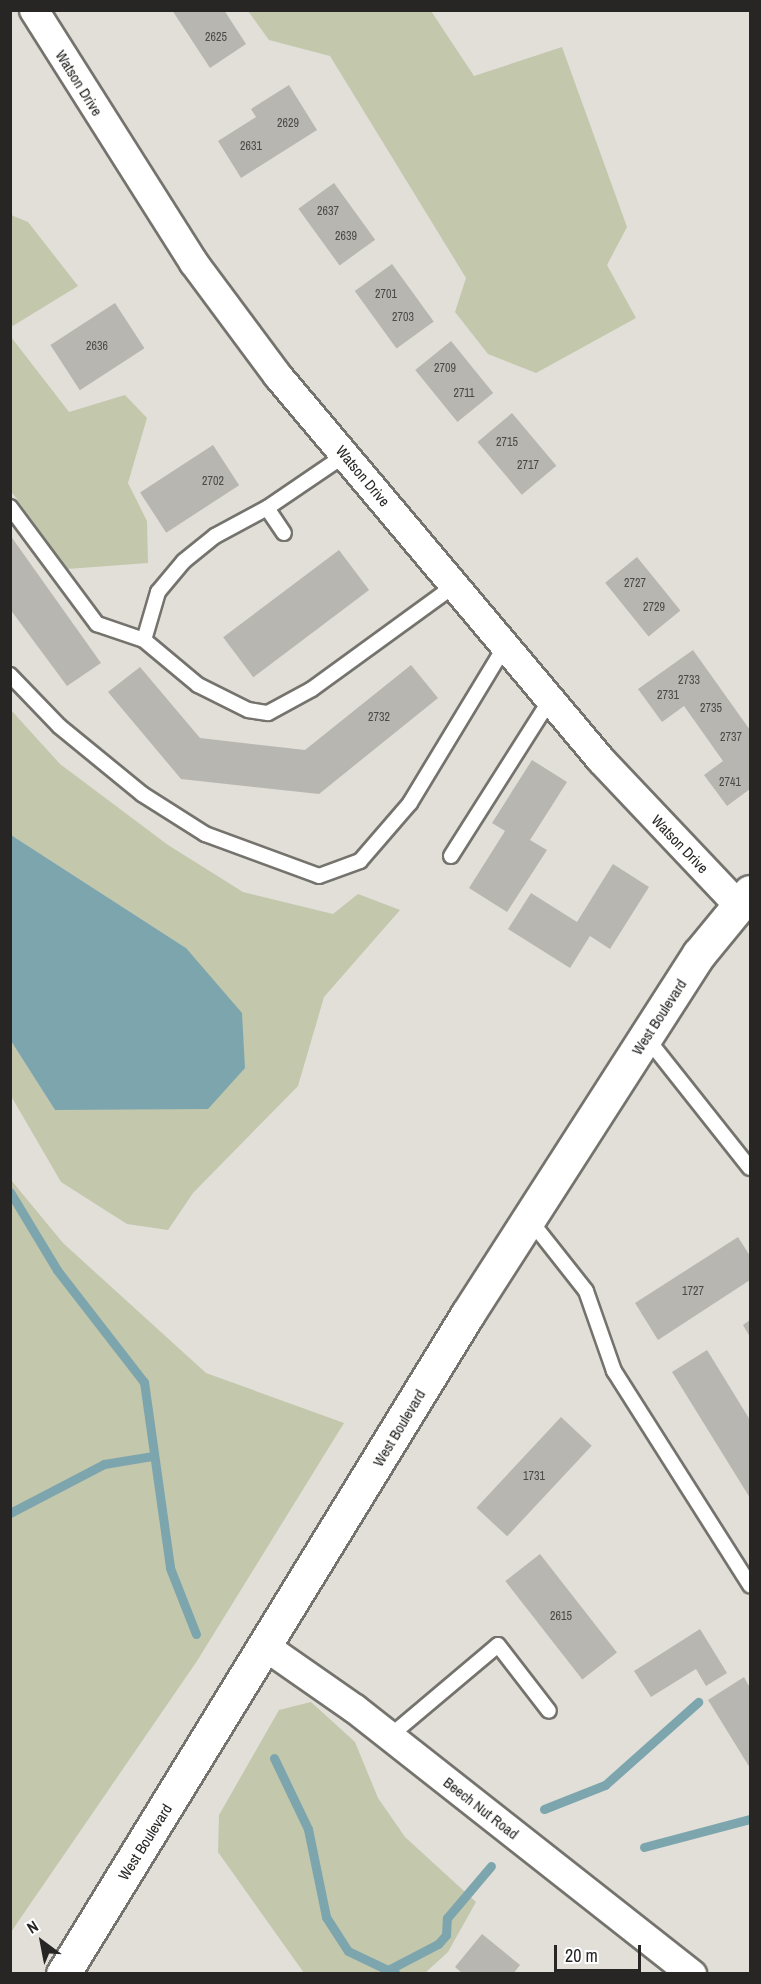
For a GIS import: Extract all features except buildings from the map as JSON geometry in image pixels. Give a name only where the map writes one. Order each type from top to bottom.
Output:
[{"type":"main road","name":"West Boulevard","points":[[63,1974],[530,1220],[646,1037],[699,954],[745,899]]},
{"type":"street","name":"Watson Drive","points":[[34,10],[194,262],[345,455],[550,700],[745,899]]},
{"type":"street","name":"Beech Nut Road","points":[[266,1647],[390,1736],[692,1974]]},
{"type":"lane","points":[[144,640],[158,592],[184,561],[345,455]]},
{"type":"lane","points":[[10,507],[97,624],[144,640],[198,685],[227,702],[268,713],[403,628],[454,586]]},
{"type":"lane","points":[[267,508],[284,533]]},
{"type":"lane","points":[[10,675],[59,726],[142,794],[205,834],[319,876],[360,861],[410,803],[505,646]]},
{"type":"lane","points":[[451,856],[550,700]]},
{"type":"lane","points":[[646,1037],[750,1168]]},
{"type":"lane","points":[[530,1220],[586,1291],[614,1371],[750,1585]]},
{"type":"lane","points":[[390,1736],[498,1645],[549,1711]]},
{"type":"green space","points":[[248,11],[431,11],[474,76],[562,47],[627,227],[607,265],[636,318],[536,373],[488,354],[455,312],[466,278],[330,56],[269,40]]},
{"type":"green space","points":[[11,215],[28,222],[78,286],[11,327]]},
{"type":"green space","points":[[11,337],[69,412],[125,395],[147,418],[128,483],[147,521],[148,563],[67,569],[11,491]]},
{"type":"green space","points":[[10,709],[60,764],[168,845],[243,892],[333,914],[358,894],[400,910],[324,997],[298,1086],[193,1193],[168,1230],[127,1224],[61,1182],[11,1096],[11,1041],[55,1110],[186,948],[11,835]]},
{"type":"green space","points":[[11,1180],[63,1243],[206,1373],[344,1423],[197,1661],[11,1932]]},
{"type":"green space","points":[[311,1702],[355,1742],[378,1798],[405,1837],[476,1902],[448,1952],[425,1973],[304,1973],[218,1852],[219,1815],[279,1710]]},
{"type":"water","points":[[11,835],[186,948],[242,1013],[245,1068],[208,1109],[55,1110],[11,1041]]},
{"type":"waterway","points":[[10,1192],[57,1270],[144,1382],[170,1568],[196,1634]]},
{"type":"waterway","points":[[10,1513],[104,1464],[153,1456]]},
{"type":"waterway","points":[[544,1809],[605,1785],[698,1702]]},
{"type":"waterway","points":[[274,1758],[308,1829],[326,1917],[348,1951],[396,1974]]},
{"type":"waterway","points":[[644,1847],[750,1819]]},
{"type":"waterway","points":[[390,1969],[438,1944],[446,1935],[447,1918],[491,1866]]}]
